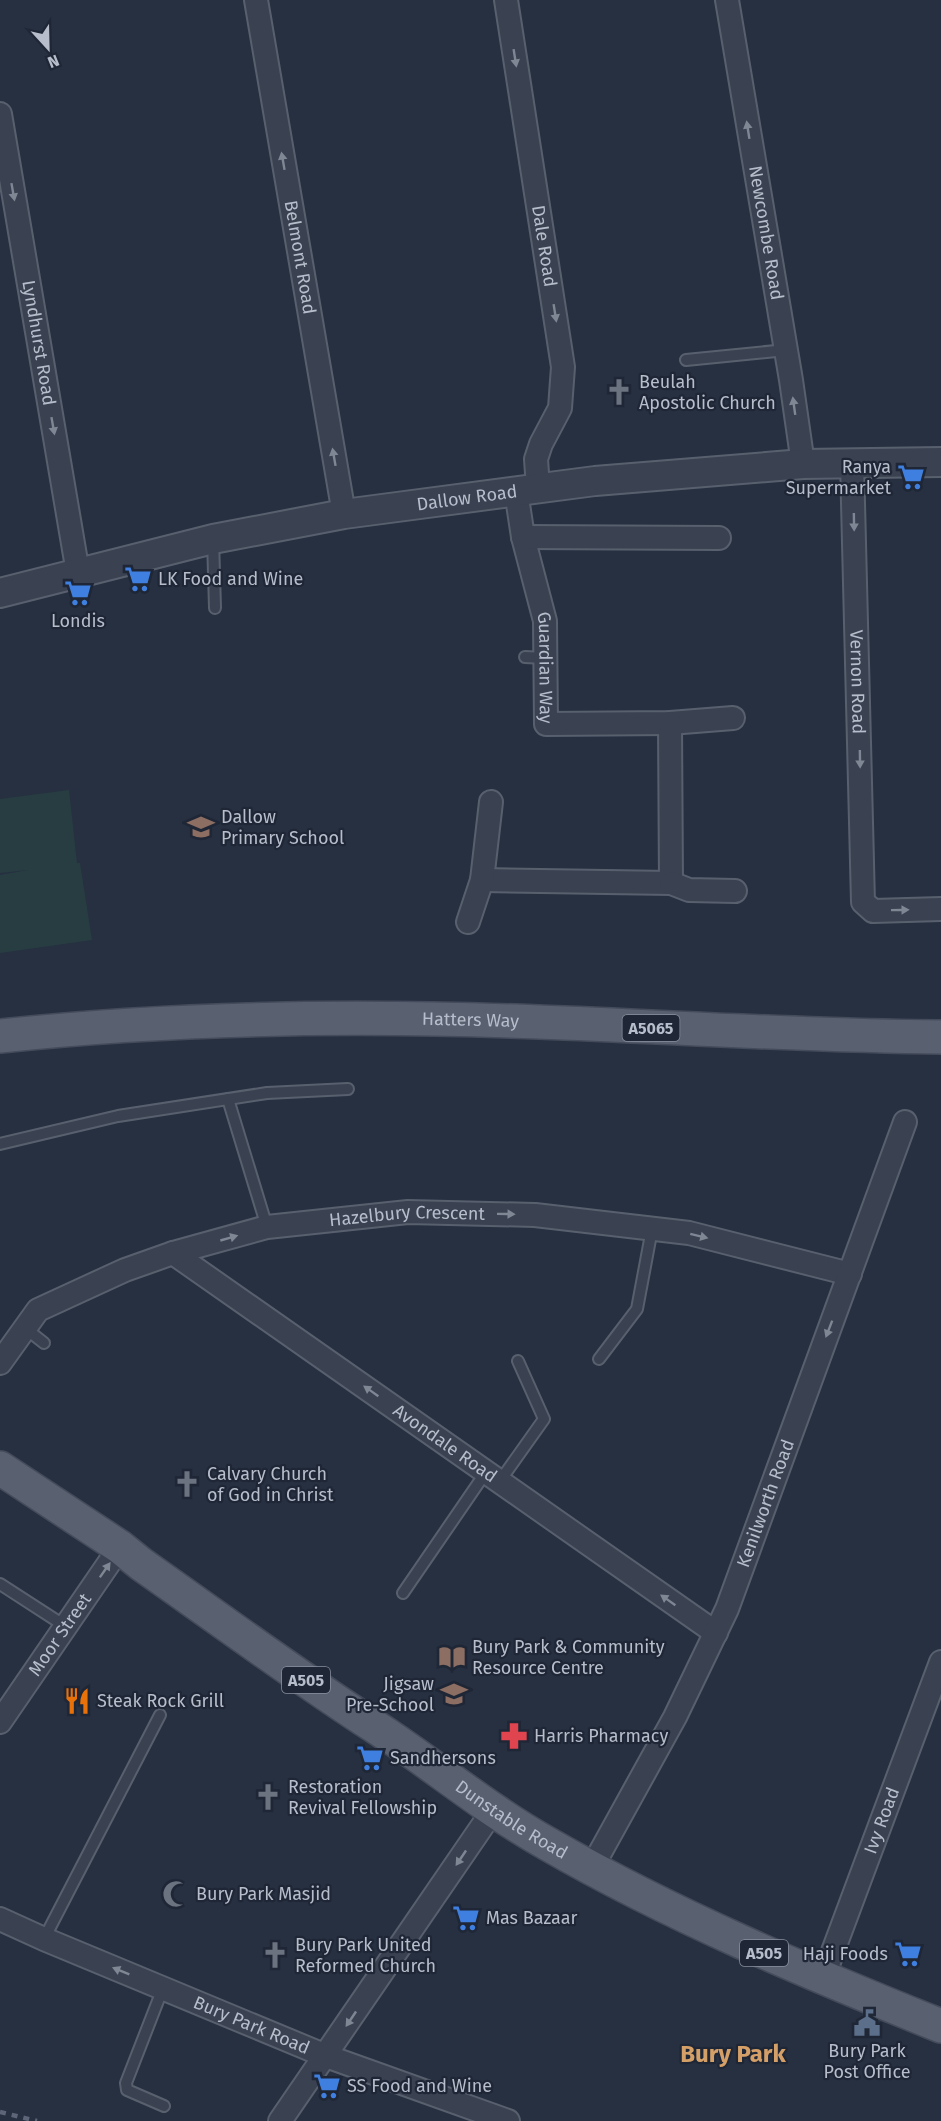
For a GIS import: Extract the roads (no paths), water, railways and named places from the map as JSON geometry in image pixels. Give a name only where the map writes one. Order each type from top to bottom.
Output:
[{"type":"main road","name":"Hatters Way","points":[[0,1036],[209,1022],[362,1019],[538,1022],[852,1036],[941,1037]]},
{"type":"main road","name":"Dunstable Road","points":[[0,1444],[108,1520],[120,1547]]},
{"type":"main road","name":"Dunstable Road","points":[[0,1468],[120,1547],[179,1591],[545,1843],[591,1869],[713,1929],[823,1978],[941,2026]]},
{"type":"street","name":"Belmont Road","points":[[256,0],[344,514]]},
{"type":"street","name":"Dale Road","points":[[506,0],[563,367],[560,408],[541,444],[527,489]]},
{"type":"street","name":"Newcombe Road","points":[[727,0],[786,350],[802,464]]},
{"type":"street","name":"Lyndhurst Road","points":[[0,114],[78,573]]},
{"type":"street","name":"Dallow Road","points":[[0,593],[213,539],[344,514],[595,481],[802,464],[941,462]]},
{"type":"street","name":"Vernon Road","points":[[852,463],[863,902],[873,911],[941,909]]},
{"type":"street","name":"Guardian Way","points":[[527,489],[523,537],[545,621],[535,658],[546,724],[670,723],[733,718]]},
{"type":"street","points":[[523,537],[719,538]]},
{"type":"street","points":[[670,723],[671,883]]},
{"type":"street","points":[[468,922],[482,880],[491,802]]},
{"type":"street","points":[[482,880],[671,883],[689,890],[735,891]]},
{"type":"street","name":"Kenilworth Road","points":[[591,1869],[675,1717],[727,1609],[905,1122]]},
{"type":"street","name":"Hazelbury Crescent","points":[[0,1363],[38,1310],[125,1270],[173,1253],[267,1227],[408,1212],[535,1215],[689,1233],[850,1274]]},
{"type":"street","name":"Avondale Road","points":[[173,1253],[716,1633]]},
{"type":"street","name":"Moor Street","points":[[0,1722],[120,1547]]},
{"type":"street","name":"Ivy Road","points":[[823,1978],[941,1662]]},
{"type":"street","points":[[280,2121],[494,1809]]},
{"type":"street","name":"Bury Park Road","points":[[0,1919],[326,2056],[508,2121]]},
{"type":"lane","points":[[686,360],[786,350]]},
{"type":"lane","points":[[213,539],[215,608]]},
{"type":"lane","points":[[0,1144],[118,1116],[267,1093],[348,1089]]},
{"type":"lane","points":[[228,1099],[267,1227]]},
{"type":"lane","points":[[599,1359],[637,1309],[652,1229]]},
{"type":"lane","points":[[25,1328],[44,1343]]},
{"type":"lane","points":[[403,1593],[493,1477],[544,1419],[518,1361]]},
{"type":"lane","points":[[0,1584],[65,1626]]},
{"type":"lane","points":[[44,1939],[160,1715]]},
{"type":"lane","points":[[163,1988],[126,2083],[127,2090],[133,2094],[164,2106]]},
{"type":"railway","points":[[0,2112],[37,2121]]},
{"type":"place","name":"Beulah Apostolic Church","points":[[619,392]]},
{"type":"place","name":"Ranya Supermarket","points":[[911,477]]},
{"type":"place","name":"LK Food and Wine","points":[[138,579]]},
{"type":"place","name":"Londis","points":[[78,593]]},
{"type":"place","name":"Dallow Primary School","points":[[201,827]]},
{"type":"place","name":"Calvary Church of God in Christ","points":[[187,1484]]},
{"type":"place","name":"Bury Park & Community Resource Centre","points":[[452,1657]]},
{"type":"place","name":"Jigsaw Pre-School","points":[[454,1694]]},
{"type":"place","name":"Steak Rock Grill","points":[[77,1701]]},
{"type":"place","name":"Harris Pharmacy","points":[[514,1736]]},
{"type":"place","name":"Sandhersons","points":[[370,1758]]},
{"type":"place","name":"Restoration Revival Fellowship","points":[[268,1797]]},
{"type":"place","name":"Bury Park Masjid","points":[[176,1894]]},
{"type":"place","name":"Mas Bazaar","points":[[466,1918]]},
{"type":"place","name":"Haji Foods","points":[[908,1954]]},
{"type":"place","name":"Bury Park United Reformed Church","points":[[275,1955]]},
{"type":"place","name":"Bury Park Post Office","points":[[867,2023]]},
{"type":"place","name":"SS Food and Wine","points":[[327,2086]]},
{"type":"district","name":"Bury Park","points":[[733,2054]]}]
